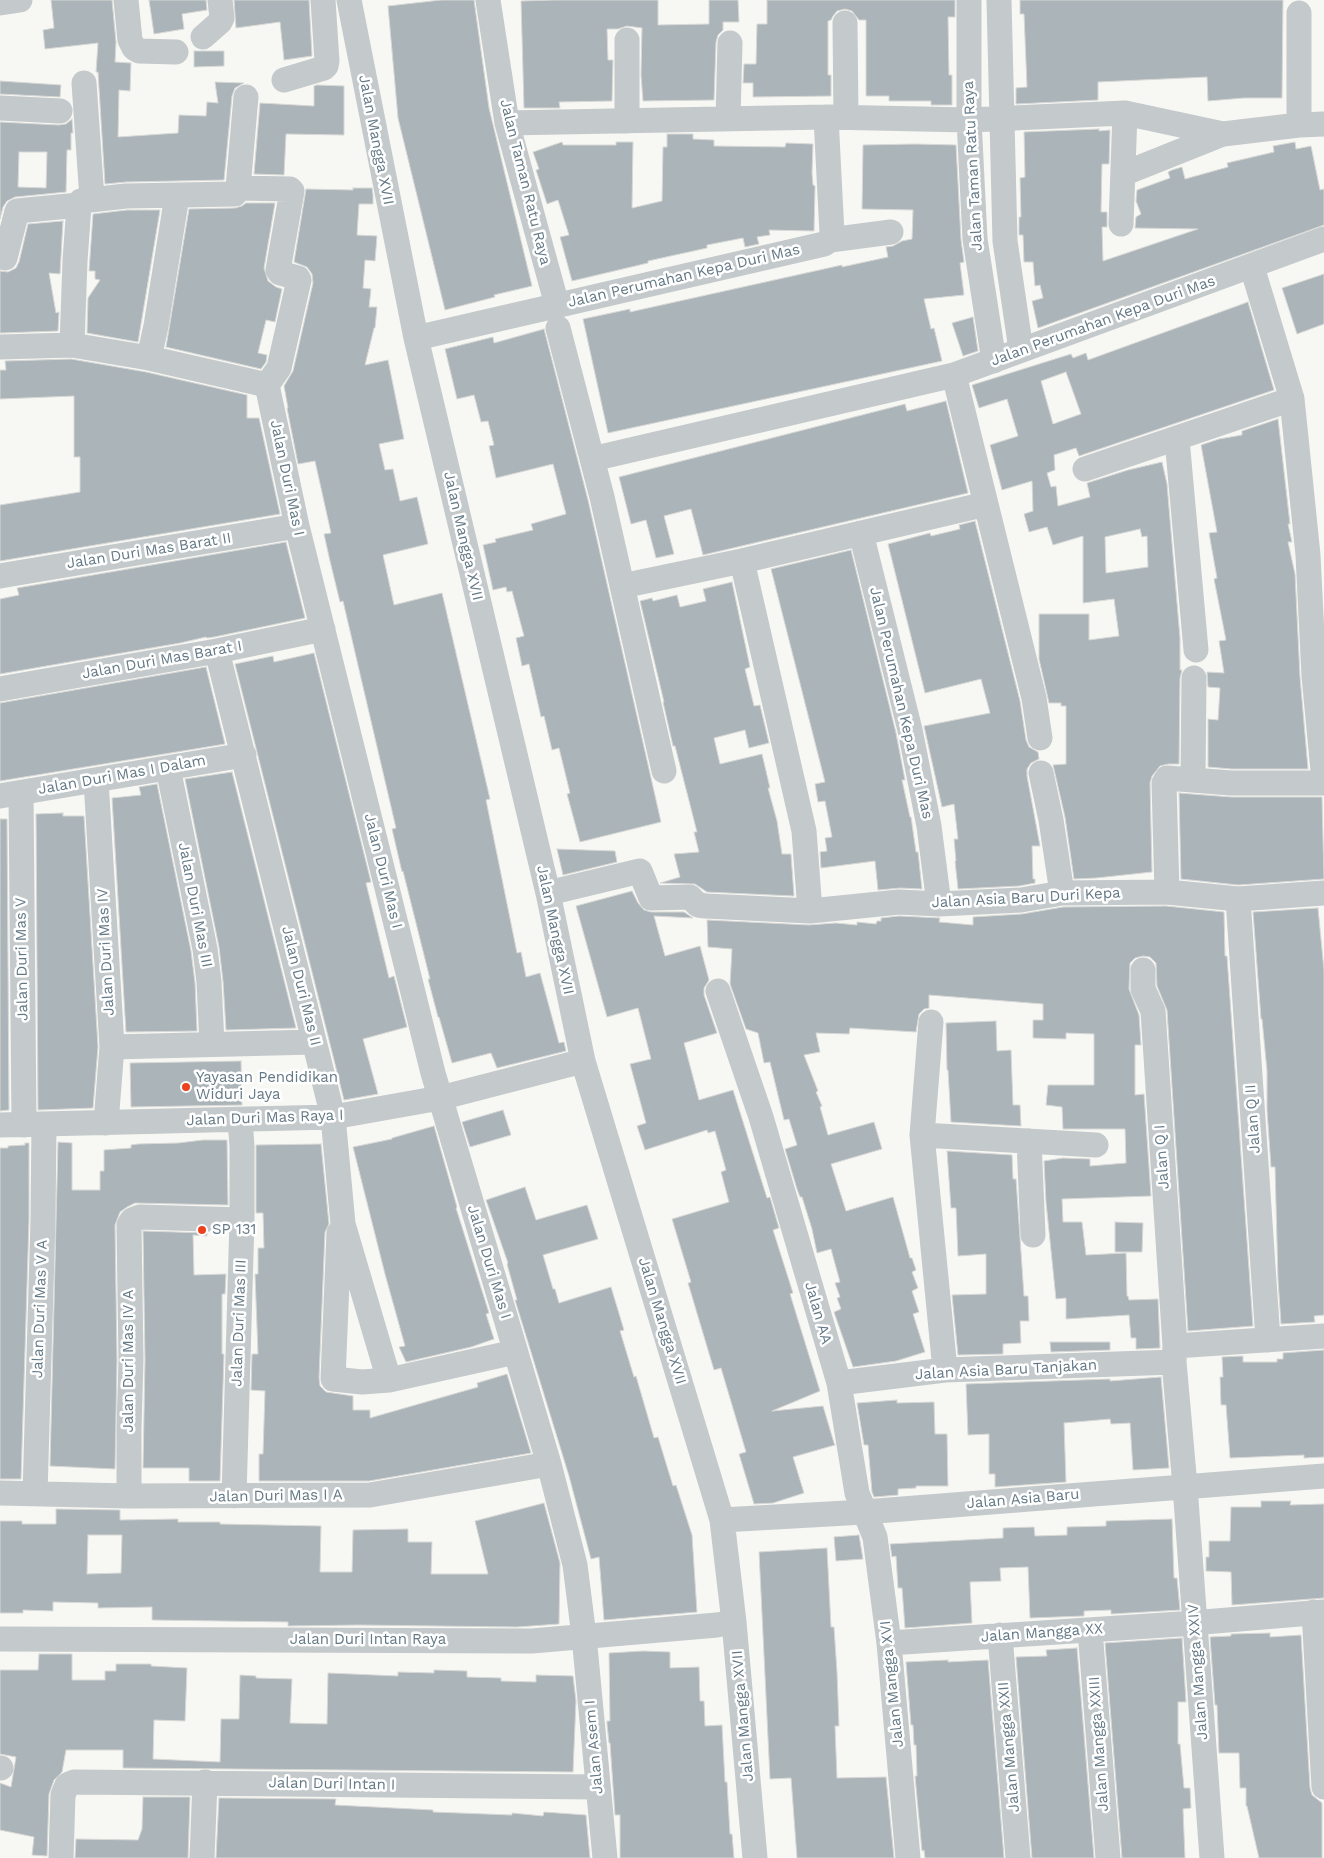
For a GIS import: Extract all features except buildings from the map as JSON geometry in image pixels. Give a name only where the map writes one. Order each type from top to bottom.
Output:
[{"type":"street","points":[[0,2],[20,0]]},
{"type":"street","points":[[126,0],[130,40],[134,48],[139,51],[176,52]]},
{"type":"street","points":[[203,37],[222,18],[220,0]]},
{"type":"street","points":[[284,80],[326,66],[323,0]]},
{"type":"street","name":"Jalan Mangga XVII","points":[[349,0],[416,338],[548,893],[583,1061],[722,1520],[734,1622],[755,1858]]},
{"type":"street","name":"Jalan Taman Ratu Raya","points":[[488,0],[508,123],[557,316]]},
{"type":"street","name":"Jalan Taman Ratu Raya","points":[[969,0],[969,120],[975,239],[994,361]]},
{"type":"street","name":"Jalan Taman Ratu Raya","points":[[999,0],[1005,241],[1021,350]]},
{"type":"street","points":[[1299,14],[1299,125]]},
{"type":"street","points":[[830,240],[832,234],[836,117],[845,24]]},
{"type":"street","points":[[627,40],[627,121]]},
{"type":"street","points":[[728,119],[730,43]]},
{"type":"street","points":[[72,345],[74,261],[86,202],[84,82]]},
{"type":"street","points":[[5,258],[17,211],[126,196],[235,194],[238,188],[246,96]]},
{"type":"street","points":[[0,108],[60,111]]},
{"type":"street","points":[[508,123],[836,117],[969,120],[1125,113],[1223,134]]},
{"type":"street","points":[[1121,224],[1125,113]]},
{"type":"street","points":[[1123,174],[1223,134],[1324,124]]},
{"type":"street","points":[[0,347],[72,345],[149,358],[267,385],[278,368],[299,282],[298,278],[280,273],[278,270],[292,191],[290,189],[238,188]]},
{"type":"street","points":[[149,358],[177,196]]},
{"type":"street","name":"Jalan Perumahan Kepa Duri Mas","points":[[416,338],[557,316],[824,244],[830,240],[891,232]]},
{"type":"street","name":"Jalan Perumahan Kepa Duri Mas","points":[[592,459],[954,375],[1324,239]]},
{"type":"street","points":[[1167,892],[1165,779],[1169,777],[1231,783],[1324,782],[1314,676],[1316,555],[1292,399],[1252,267]]},
{"type":"street","name":"Jalan Perumahan Kepa Duri Mas","points":[[557,316],[664,771]]},
{"type":"street","points":[[954,375],[1034,698],[1040,738]]},
{"type":"street","name":"Jalan Duri Mas I","points":[[267,385],[297,526],[440,1098],[549,1464],[575,1565],[584,1636]]},
{"type":"street","points":[[1085,469],[1292,399]]},
{"type":"street","points":[[1177,439],[1196,650]]},
{"type":"street","points":[[622,586],[742,561],[986,504]]},
{"type":"street","name":"Jalan Duri Mas Barat II","points":[[0,576],[297,526]]},
{"type":"street","name":"Jalan Perumahan Kepa Duri Mas","points":[[861,533],[910,730],[929,826],[938,904]]},
{"type":"street","points":[[742,561],[804,831],[810,911]]},
{"type":"street","name":"Jalan Duri Mas Barat I","points":[[0,689],[218,651],[323,629]]},
{"type":"street","name":"Jalan Duri Mas II","points":[[218,651],[333,1117],[343,1224],[389,1380]]},
{"type":"street","points":[[1193,780],[1194,678]]},
{"type":"street","name":"Jalan Duri Mas I Dalam","points":[[10,794],[244,755]]},
{"type":"street","name":"Jalan Duri Mas III","points":[[168,768],[205,949],[209,982],[212,1044]]},
{"type":"street","points":[[1041,773],[1051,820],[1062,893]]},
{"type":"street","name":"Jalan Duri Mas IV","points":[[96,780],[112,1047],[106,1123]]},
{"type":"street","name":"Jalan Duri Mas V","points":[[10,794],[23,1125]]},
{"type":"street","name":"Jalan Asia Baru Duri Kepa","points":[[548,893],[640,871],[651,898],[690,897],[698,905],[810,911],[899,902],[938,904],[1021,900],[1062,893],[1167,892],[1238,899],[1324,893]]},
{"type":"street","name":"Jalan Q II","points":[[1238,899],[1268,1340]]},
{"type":"street","name":"Jalan Q I","points":[[1143,970],[1144,989],[1153,1012],[1174,1354]]},
{"type":"street","name":"Jalan AA","points":[[718,991],[761,1117],[838,1383],[857,1493],[864,1512]]},
{"type":"street","points":[[931,1022],[922,1135],[945,1370]]},
{"type":"street","points":[[112,1047],[314,1042]]},
{"type":"street","name":"Jalan Duri Mas Raya I","points":[[23,1125],[333,1117],[440,1098],[583,1061]]},
{"type":"street","name":"Jalan Duri Mas III","points":[[234,1496],[242,1220],[240,1120]]},
{"type":"street","name":"Jalan Duri Mas V A","points":[[23,1125],[43,1220],[35,1494]]},
{"type":"street","points":[[922,1135],[1096,1145]]},
{"type":"street","points":[[1029,1141],[1033,1235]]},
{"type":"street","name":"Jalan Duri Mas IV A","points":[[129,1496],[131,1360],[129,1225],[132,1220],[140,1217],[242,1220]]},
{"type":"street","points":[[343,1224],[339,1234],[333,1379],[362,1382],[389,1380],[515,1352]]},
{"type":"street","name":"Jalan Asia Baru Tanjakan","points":[[838,1383],[945,1370],[1174,1354],[1268,1340],[1324,1336]]},
{"type":"street","points":[[1174,1354],[1185,1486]]},
{"type":"street","name":"Jalan Duri Mas I A","points":[[0,1493],[129,1496],[370,1495],[549,1464]]},
{"type":"street","name":"Jalan Asia Baru","points":[[722,1520],[864,1512],[1324,1476]]},
{"type":"street","name":"Jalan Mangga XXIV","points":[[1185,1486],[1212,1858]]},
{"type":"street","name":"Jalan Mangga XVI","points":[[864,1512],[875,1537],[890,1643],[908,1858]]},
{"type":"street","points":[[1319,1612],[1324,1786]]},
{"type":"street","name":"Jalan Mangga XX","points":[[890,1643],[1319,1612]]},
{"type":"street","name":"Jalan Duri Intan Raya","points":[[0,1639],[532,1640],[734,1622]]},
{"type":"street","name":"Jalan Mangga XXIII","points":[[1090,1630],[1108,1858]]},
{"type":"street","name":"Jalan Asem I","points":[[584,1636],[605,1858]]},
{"type":"street","name":"Jalan Mangga XXII","points":[[1000,1636],[1018,1858]]},
{"type":"street","name":"Jalan Duri Intan I","points":[[61,1858],[63,1800],[67,1785],[74,1782],[597,1787]]},
{"type":"street","points":[[202,1858],[205,1782]]},
{"type":"place","name":"Yayasan Pendidikan Widuri Jaya","points":[[186,1087]]},
{"type":"place","name":"SP 131","points":[[202,1230]]}]
